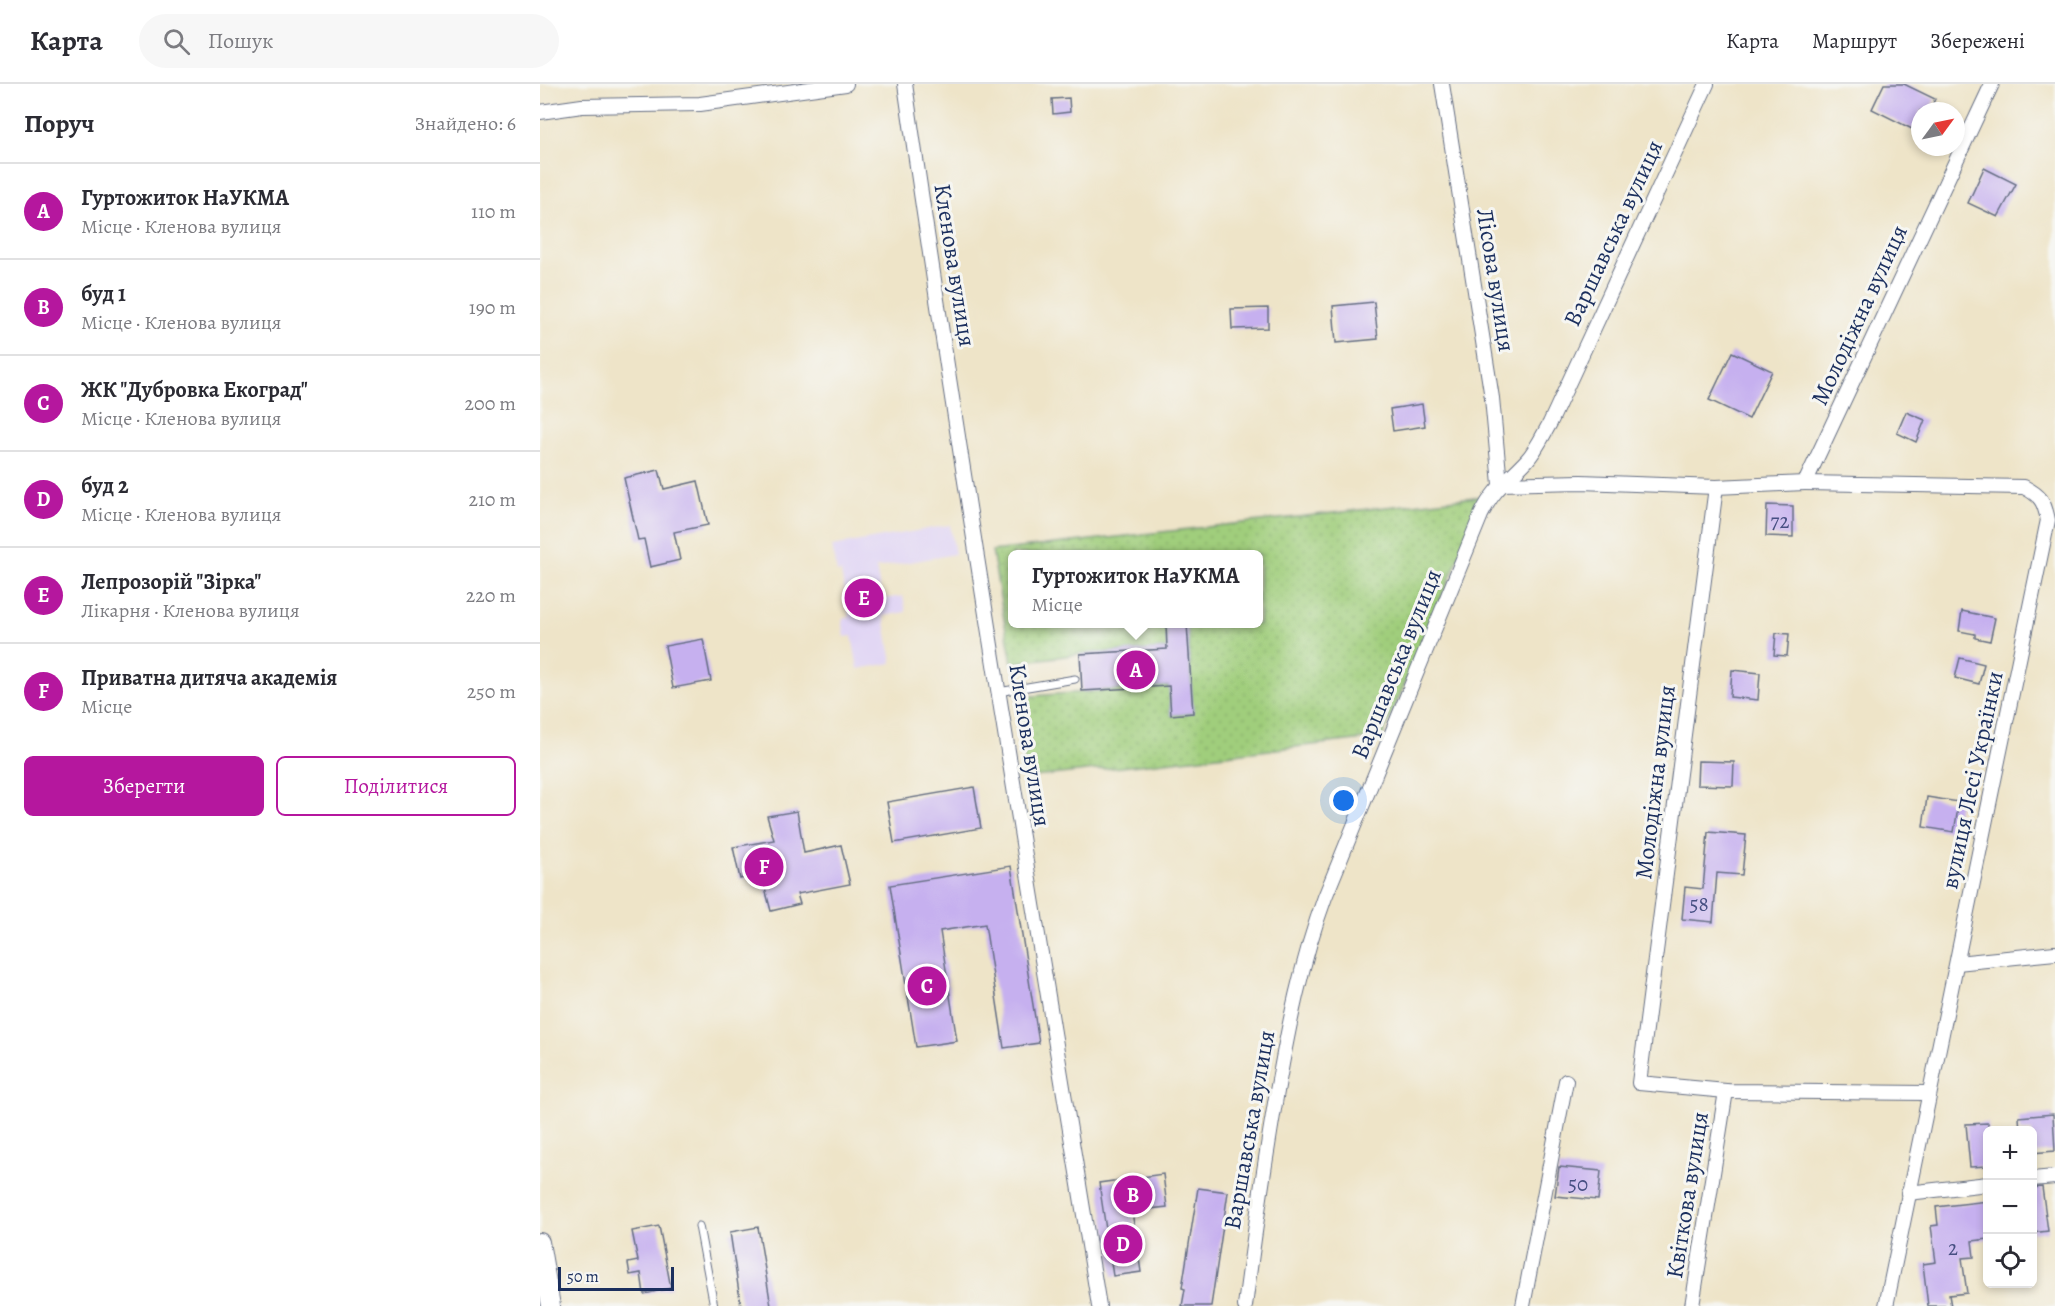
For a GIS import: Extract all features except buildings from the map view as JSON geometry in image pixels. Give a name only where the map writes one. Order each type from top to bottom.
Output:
[{"type":"street","points":[[540,112],[582,106],[700,104],[846,84]]},
{"type":"street","name":"Кленова вулиця","points":[[905,84],[998,692],[1099,1306]]},
{"type":"street","name":"Лісова вулиця","points":[[1442,84],[1492,398],[1500,484]]},
{"type":"street","name":"Варшавська вулиця","points":[[1245,1306],[1261,1183],[1282,1063],[1305,957],[1325,897],[1486,504],[1500,484],[1528,459],[1550,423],[1707,84]]},
{"type":"street","name":"Молодіжна вулиця","points":[[1805,483],[1992,84]]},
{"type":"street","points":[[1500,484],[1581,482],[1716,487],[1805,483]]},
{"type":"street","name":"вулиця Лесі Українки","points":[[1805,483],[2024,487],[2038,494],[2045,506],[2048,520],[1928,1093],[1886,1306]]},
{"type":"street","name":"Молодіжна вулиця","points":[[1716,487],[1639,1083],[1726,1091]]},
{"type":"street","points":[[1957,963],[2055,953]]},
{"type":"street","points":[[1523,1306],[1566,1081]]},
{"type":"street","points":[[1726,1091],[1928,1093]]},
{"type":"street","name":"Квіткова вулиця","points":[[1692,1306],[1726,1091]]},
{"type":"street","points":[[2037,1179],[2055,1177]]},
{"type":"street","points":[[1908,1193],[1983,1185]]},
{"type":"street","points":[[540,1242],[551,1306]]},
{"type":"lane","points":[[998,692],[1075,679]]},
{"type":"lane","points":[[699,1226],[714,1306]]},
{"type":"shaded area","points":[[950,525],[955,554],[876,568],[882,599],[903,596],[906,612],[884,616],[892,663],[858,669],[852,636],[845,637],[842,619],[849,617],[841,572],[837,573],[832,546]]},
{"type":"green space","points":[[1485,496],[1382,737],[1026,778],[1018,697],[1169,686],[1171,715],[1193,713],[1187,628],[1263,628],[1263,550],[1008,550],[1008,628],[1166,628],[1167,649],[1080,654],[1012,663],[992,551]]},
{"type":"place","name":"Лепрозорій \"Зірка\"","points":[[864,598]]},
{"type":"place","name":"Гуртожиток НаУКМА","points":[[1136,670]]},
{"type":"place","name":"Приватна дитяча академiя","points":[[764,867]]},
{"type":"place","name":"ЖК \"Дубровка Екоград\"","points":[[927,986]]},
{"type":"place","name":"буд 1","points":[[1133,1195]]},
{"type":"place","name":"буд 2","points":[[1123,1244]]}]
